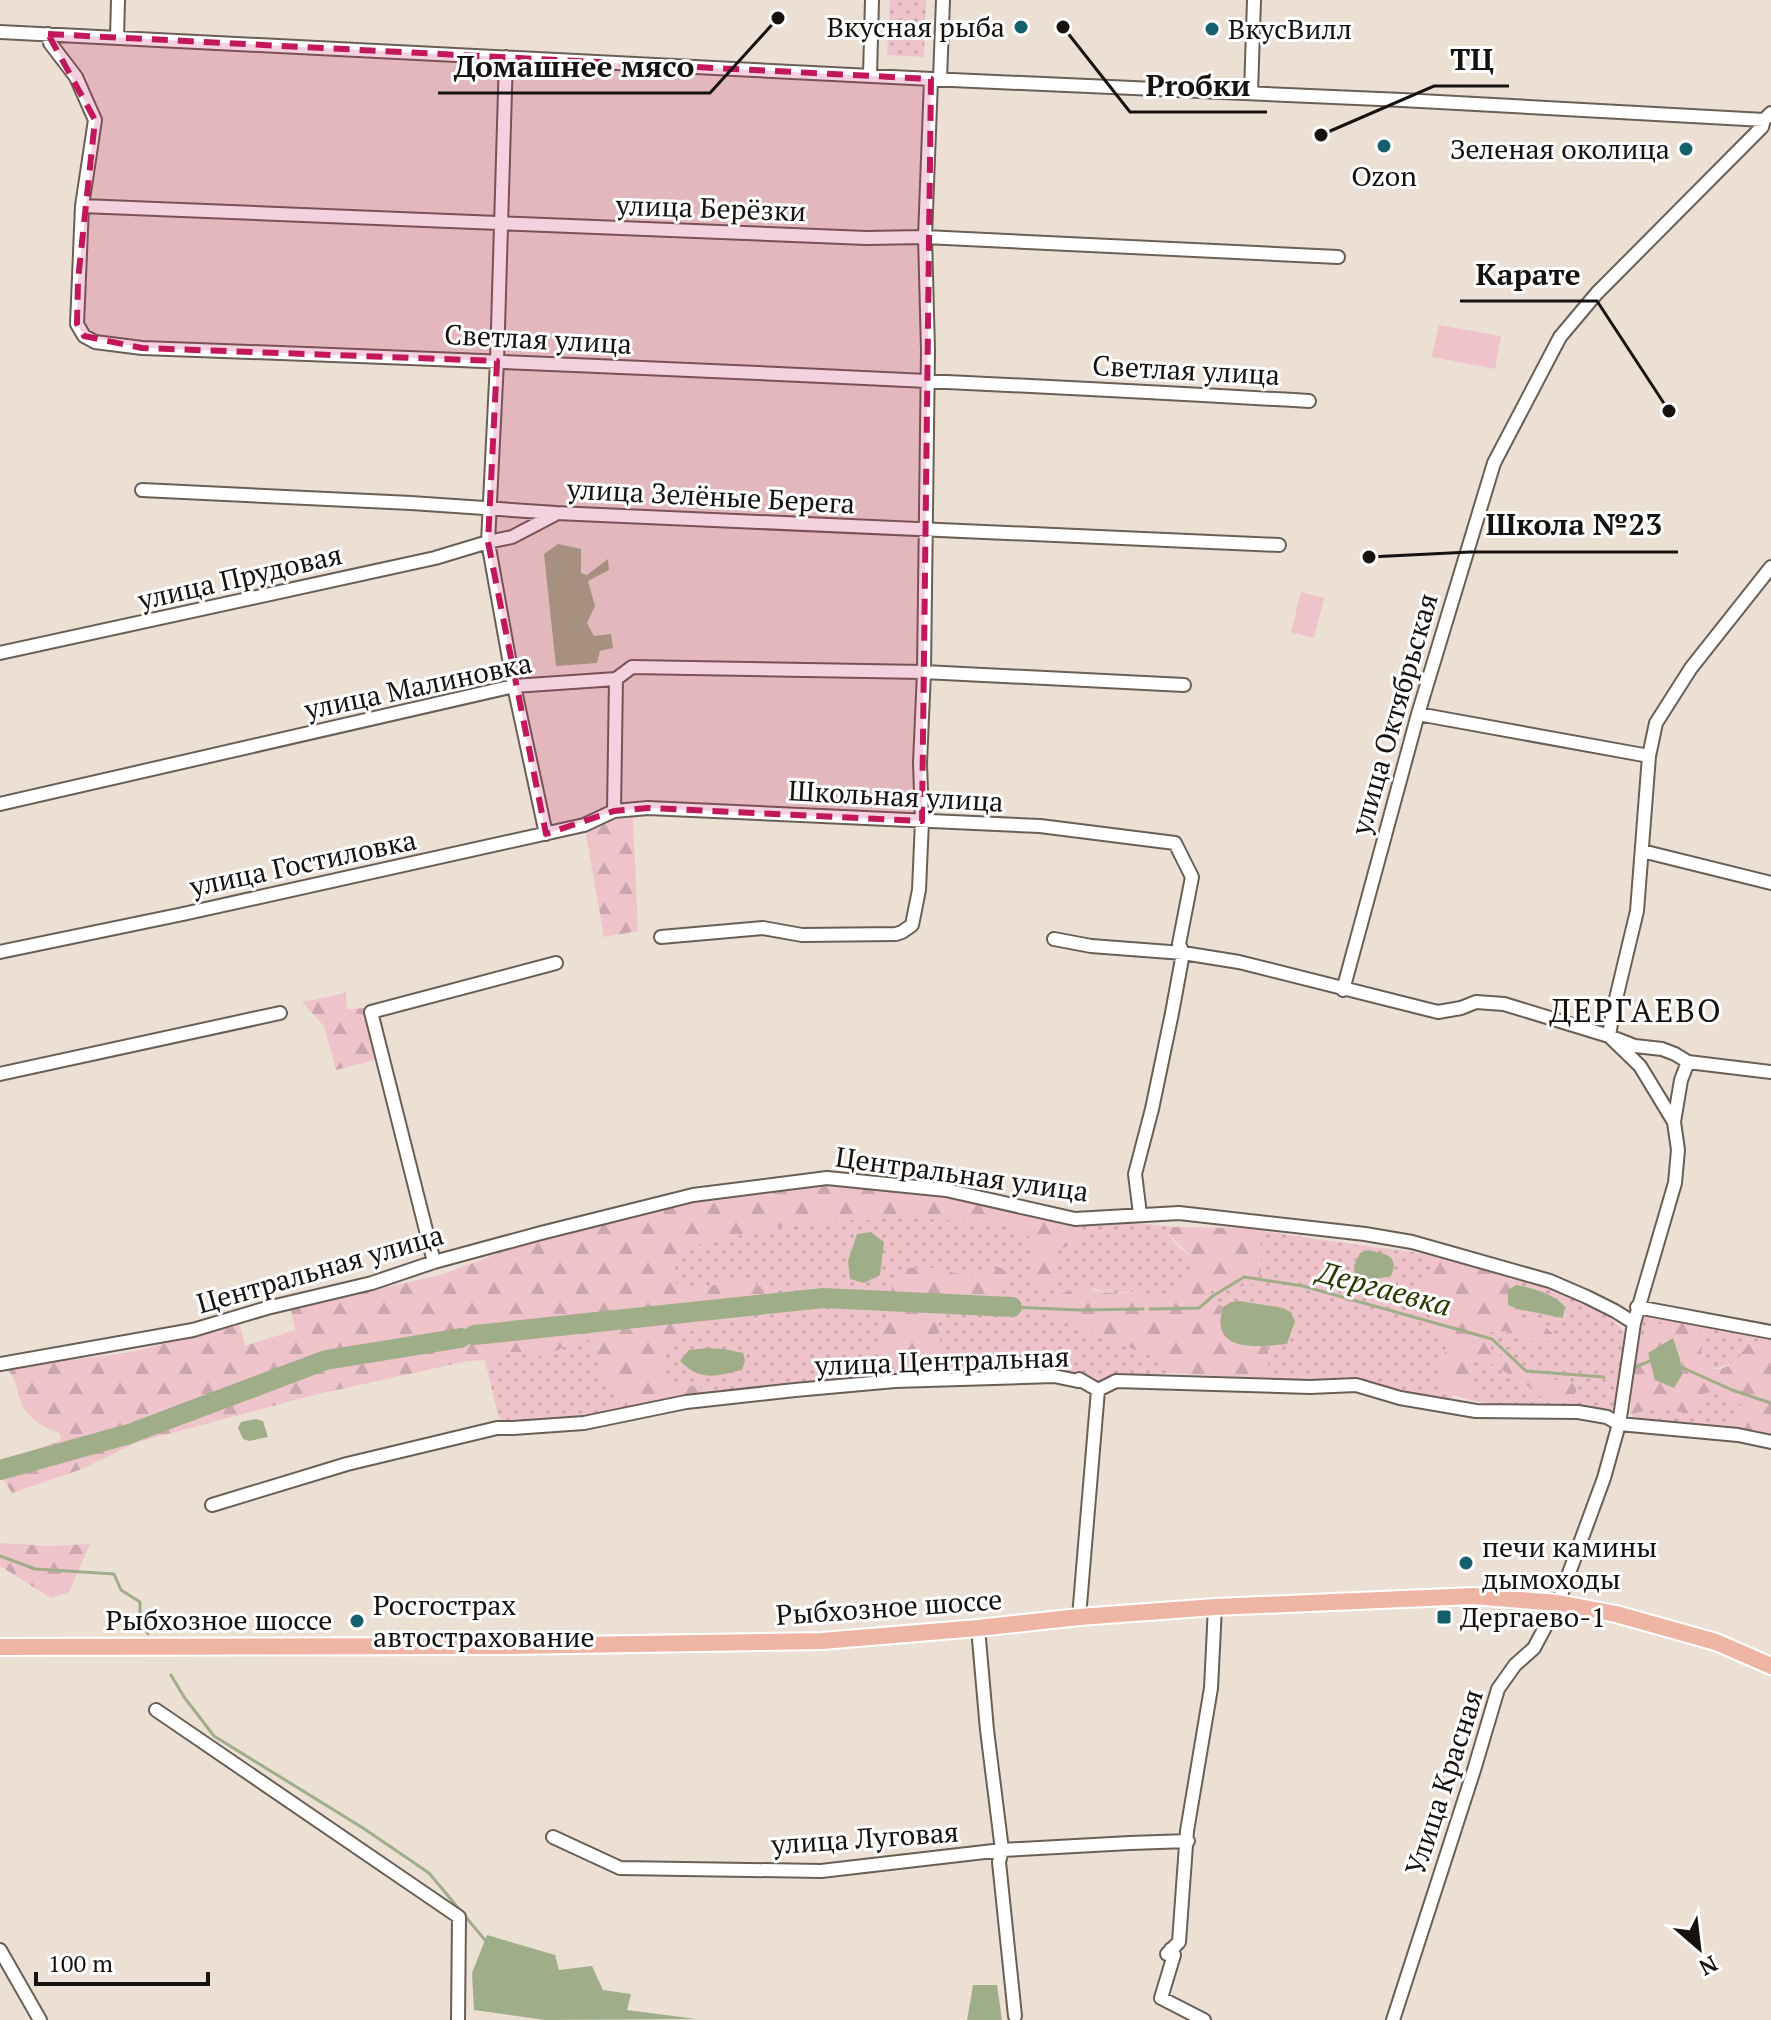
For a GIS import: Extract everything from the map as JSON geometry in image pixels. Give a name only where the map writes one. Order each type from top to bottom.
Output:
[{"type":"main road","name":"Рыбхозное шоссе","points":[[0,1647],[507,1646],[822,1641],[1215,1607],[1473,1596],[1558,1603],[1616,1614],[1716,1642],[1771,1666]]},
{"type":"street","points":[[117,38],[118,0]]},
{"type":"street","points":[[870,75],[872,0]]},
{"type":"street","points":[[661,937],[763,928],[802,935],[902,932],[912,925],[919,890],[922,821],[920,763],[928,350],[925,237],[943,0]]},
{"type":"street","points":[[1251,93],[1254,0]]},
{"type":"street","points":[[0,32],[935,79],[1767,116]]},
{"type":"street","name":"Светлая улица","points":[[48,34],[50,43],[76,77],[95,120],[82,206],[77,324],[84,336],[95,342],[142,348],[497,361],[1309,401]]},
{"type":"street","points":[[506,57],[488,542],[514,686],[546,834]]},
{"type":"street","name":"улица Октябрьская","points":[[1343,990],[1418,714],[1494,463],[1560,337],[1597,293],[1754,136],[1767,116]]},
{"type":"street","name":"улица Берёзки","points":[[82,206],[866,238],[925,237],[1338,257]]},
{"type":"street","name":"улица Зелёные Берега","points":[[142,490],[556,513],[1279,545]]},
{"type":"street","name":"улица Прудовая","points":[[0,653],[420,561],[512,537],[556,513]]},
{"type":"street","points":[[1609,1036],[1637,911],[1649,756],[1656,723],[1691,668],[1771,567]]},
{"type":"street","name":"улица Малиновка","points":[[0,804],[514,686],[616,679],[632,667],[924,672],[1184,685]]},
{"type":"street","points":[[614,811],[616,679]]},
{"type":"street","points":[[1418,714],[1649,756]]},
{"type":"street","name":"Школьная улица","points":[[614,811],[648,808],[1040,826],[1175,843],[1192,877],[1179,944],[1183,953]]},
{"type":"street","name":"улица Гостиловка","points":[[0,952],[546,834],[584,825],[614,811]]},
{"type":"street","points":[[1642,851],[1771,883]]},
{"type":"street","points":[[1054,939],[1239,962],[1438,1012],[1476,1002],[1504,1004],[1635,1046],[1662,1049],[1688,1062],[1771,1072]]},
{"type":"street","points":[[1140,1214],[1135,1174],[1161,1070],[1183,953]]},
{"type":"street","points":[[434,1262],[371,1012],[556,963]]},
{"type":"street","points":[[0,1074],[280,1013]]},
{"type":"street","points":[[1609,1036],[1640,1066],[1674,1122]]},
{"type":"street","points":[[1674,1122],[1681,1080],[1688,1062]]},
{"type":"street","name":"Улица Красная","points":[[1393,2020],[1498,1689],[1515,1665],[1534,1648],[1558,1603],[1604,1478],[1619,1424],[1637,1307],[1675,1183],[1678,1150],[1674,1122]]},
{"type":"street","name":"Центральная улица","points":[[0,1364],[193,1330],[267,1308],[372,1283],[434,1262],[541,1233],[693,1195],[827,1178],[946,1190],[1075,1219],[1179,1213],[1412,1242],[1550,1281],[1634,1323]]},
{"type":"street","points":[[1637,1307],[1771,1332]]},
{"type":"street","name":"улица Центральная","points":[[212,1505],[347,1464],[497,1428],[584,1423],[686,1402],[895,1381],[1054,1376],[1079,1379],[1098,1390],[1116,1381],[1310,1387],[1356,1385],[1400,1398],[1476,1411],[1578,1412],[1607,1417],[1619,1424],[1738,1435],[1771,1442]]},
{"type":"street","points":[[1079,1617],[1098,1390]]},
{"type":"street","points":[[1204,2020],[1161,1998],[1174,1955],[1169,1952],[1179,1942],[1187,1831],[1211,1688],[1215,1607]]},
{"type":"street","points":[[978,1628],[1002,1850],[999,1862],[1015,2016]]},
{"type":"street","points":[[156,1710],[459,1917],[458,2020]]},
{"type":"street","name":"улица Луговая","points":[[553,1837],[620,1868],[821,1871],[1002,1850],[1188,1841]]},
{"type":"street","points":[[0,1950],[40,2020]]},
{"type":"highlighted area","points":[[48,34],[931,79],[922,821],[648,808],[614,811],[546,834],[488,542],[497,361],[142,348],[84,336],[77,324],[78,280],[95,120]]},
{"type":"green space","points":[[890,0],[926,0],[924,57],[887,55]]},
{"type":"green space","points":[[1439,325],[1501,336],[1495,369],[1432,357]]},
{"type":"green space","points":[[1301,592],[1324,598],[1314,638],[1291,632]]},
{"type":"green space","points":[[633,818],[638,931],[604,937],[585,830],[596,829],[611,820]]},
{"type":"green space","points":[[346,993],[347,1009],[366,1008],[379,1059],[336,1070],[324,1026],[302,1002]]},
{"type":"green space","points":[[832,1182],[901,1186],[1083,1225],[1080,1240],[1057,1251],[1058,1263],[1044,1291],[1034,1282],[1029,1244],[1031,1237],[1001,1223],[909,1218],[826,1221],[765,1229],[689,1247],[668,1279],[688,1290],[748,1278],[772,1295],[759,1313],[704,1326],[671,1339],[663,1358],[663,1386],[688,1385],[718,1392],[717,1396],[620,1412],[618,1389],[600,1367],[593,1339],[536,1357],[520,1352],[500,1353],[487,1361],[468,1361],[314,1395],[138,1442],[82,1469],[12,1493],[0,1474],[0,1463],[61,1440],[60,1434],[27,1413],[6,1368],[127,1353],[240,1325],[245,1346],[295,1330],[291,1309],[440,1275],[557,1232],[632,1214]]},
{"type":"green space","points":[[909,1218],[1001,1223],[1031,1237],[1029,1244],[1034,1281],[1057,1251],[1080,1240],[1083,1225],[1136,1223],[1173,1227],[1164,1230],[1193,1258],[1195,1275],[1184,1286],[1166,1295],[1144,1300],[1141,1291],[1111,1293],[1094,1289],[1054,1323],[1087,1331],[1153,1357],[1168,1373],[1093,1382],[1073,1373],[1015,1374],[974,1371],[955,1366],[942,1353],[938,1332],[940,1313],[957,1296],[980,1296],[986,1273],[963,1276],[931,1268],[894,1280],[889,1310],[876,1346],[883,1365],[900,1374],[718,1392],[688,1385],[663,1386],[663,1358],[671,1339],[704,1326],[758,1313],[748,1278],[688,1290],[668,1279],[688,1247],[765,1229],[826,1221]],"holes":[[[707,1348],[742,1370],[705,1375],[680,1361],[689,1350]]]},
{"type":"green space","points":[[1173,1227],[1245,1228],[1260,1237],[1261,1270],[1255,1284],[1210,1291],[1215,1302],[1223,1307],[1220,1317],[1236,1343],[1268,1345],[1268,1380],[1168,1373],[1153,1357],[1087,1331],[1054,1323],[1049,1302],[1064,1293],[1085,1290],[1113,1293],[1141,1291],[1144,1300],[1166,1295],[1184,1285],[1195,1274],[1193,1258],[1164,1230]]},
{"type":"green space","points":[[1245,1228],[1435,1257],[1430,1277],[1433,1326],[1446,1344],[1443,1387],[1453,1395],[1450,1400],[1418,1396],[1364,1382],[1277,1384],[1268,1380],[1268,1345],[1278,1345],[1291,1336],[1295,1322],[1251,1303],[1232,1303],[1223,1307],[1215,1302],[1210,1291],[1255,1283],[1261,1270],[1260,1237]]},
{"type":"green space","points":[[1435,1257],[1490,1268],[1510,1278],[1516,1285],[1508,1291],[1511,1315],[1550,1330],[1558,1341],[1532,1341],[1505,1331],[1491,1332],[1491,1349],[1529,1377],[1575,1383],[1578,1387],[1570,1404],[1545,1400],[1479,1356],[1471,1362],[1472,1376],[1479,1390],[1470,1400],[1453,1395],[1443,1387],[1446,1344],[1433,1326],[1424,1288]]},
{"type":"green space","points":[[999,1267],[1013,1276],[1001,1288],[982,1296],[957,1297],[940,1313],[939,1335],[944,1356],[955,1366],[974,1371],[971,1376],[900,1374],[882,1365],[876,1346],[889,1310],[893,1281],[906,1268],[933,1268],[973,1275]]},
{"type":"green space","points":[[1511,1278],[1590,1306],[1625,1332],[1614,1410],[1514,1408],[1470,1400],[1479,1390],[1472,1376],[1471,1362],[1479,1356],[1545,1400],[1578,1388],[1575,1383],[1529,1377],[1491,1349],[1490,1332],[1505,1331],[1532,1341],[1553,1331],[1511,1315],[1508,1305],[1564,1317],[1565,1307],[1556,1299],[1516,1285]]},
{"type":"green space","points":[[1657,1315],[1771,1335],[1771,1341],[1767,1339],[1732,1364],[1706,1368],[1701,1351],[1704,1334],[1636,1344],[1644,1317]]},
{"type":"green space","points":[[1690,1322],[1704,1334],[1701,1351],[1707,1368],[1720,1369],[1734,1364],[1749,1343],[1771,1341],[1771,1438],[1733,1429],[1746,1406],[1713,1391],[1703,1394],[1700,1410],[1692,1414],[1659,1408],[1630,1414],[1636,1344],[1643,1329],[1658,1324]]},
{"type":"green space","points":[[593,1339],[600,1367],[618,1389],[620,1412],[523,1425],[505,1424],[498,1416],[485,1360],[500,1353],[520,1352],[536,1357]]},
{"type":"green space","points":[[1713,1390],[1732,1402],[1747,1405],[1733,1428],[1735,1432],[1636,1418],[1630,1414],[1670,1409]]},
{"type":"green space","points":[[0,1543],[49,1546],[90,1544],[69,1592],[51,1598],[0,1566]]},
{"type":"shaded area","points":[[558,544],[581,549],[581,573],[587,575],[608,559],[609,570],[588,581],[595,606],[587,623],[594,636],[611,634],[613,648],[600,651],[597,663],[556,666],[544,554]]},
{"type":"shaded area","points":[[871,1232],[884,1242],[880,1275],[864,1283],[850,1279],[848,1261],[857,1234]]},
{"type":"shaded area","points":[[1368,1250],[1385,1254],[1392,1260],[1391,1276],[1370,1280],[1355,1277],[1354,1266],[1360,1253]]},
{"type":"shaded area","points":[[1516,1285],[1556,1299],[1565,1307],[1563,1318],[1508,1305],[1508,1290]]},
{"type":"shaded area","points":[[1240,1301],[1291,1312],[1295,1322],[1287,1344],[1250,1346],[1229,1340],[1220,1322],[1223,1307]]},
{"type":"shaded area","points":[[1673,1338],[1682,1375],[1674,1388],[1655,1380],[1648,1353]]},
{"type":"shaded area","points":[[707,1348],[743,1353],[745,1361],[742,1370],[702,1375],[680,1361],[689,1350]]},
{"type":"shaded area","points":[[263,1421],[268,1437],[249,1441],[243,1439],[238,1428],[241,1422]]},
{"type":"shaded area","points":[[487,1935],[555,1955],[559,1970],[592,1966],[603,1990],[631,1994],[627,2010],[696,2019],[545,2020],[474,2010],[472,1973]]},
{"type":"shaded area","points":[[973,1985],[997,1985],[1002,2020],[967,2020]]},
{"type":"waterway","name":"Дергаевка","points":[[1150,1309],[1199,1308],[1244,1277],[1303,1286],[1492,1339],[1526,1371],[1604,1377]]},
{"type":"waterway","points":[[474,1335],[824,1298],[1012,1307]]},
{"type":"waterway","name":"Дергаевка","points":[[1012,1307],[1143,1309]]},
{"type":"waterway","points":[[0,1470],[129,1434],[326,1360],[461,1338]]},
{"type":"waterway","name":"Дергаевка","points":[[1631,1369],[1650,1361]]},
{"type":"waterway","points":[[1679,1366],[1732,1390],[1771,1403]]},
{"type":"waterway","points":[[0,1556],[35,1569],[114,1574],[121,1590],[140,1602],[140,1616],[148,1634]]},
{"type":"waterway","points":[[171,1675],[214,1736],[363,1828],[429,1873],[485,1940]]},
{"type":"place","name":"Домашнее мясо","points":[[778,18]]},
{"type":"place","name":"Вкусная рыба","points":[[1021,27]]},
{"type":"place","name":"Proбки","points":[[1063,27]]},
{"type":"place","name":"ВкусВилл","points":[[1212,29]]},
{"type":"place","name":"ТЦ","points":[[1321,135]]},
{"type":"place","name":"Ozon","points":[[1384,146]]},
{"type":"place","name":"Зеленая околица","points":[[1686,149]]},
{"type":"place","name":"Карате","points":[[1669,411]]},
{"type":"place","name":"Школа №23","points":[[1369,557]]},
{"type":"place","name":"печи камины дымоходы","points":[[1466,1563]]},
{"type":"place","name":"Дергаево-1","points":[[1444,1617]]},
{"type":"place","name":"Росгострах автострахование","points":[[357,1621]]},
{"type":"district","name":"ДЕРГАЕВО","points":[[1636,1011]]}]
